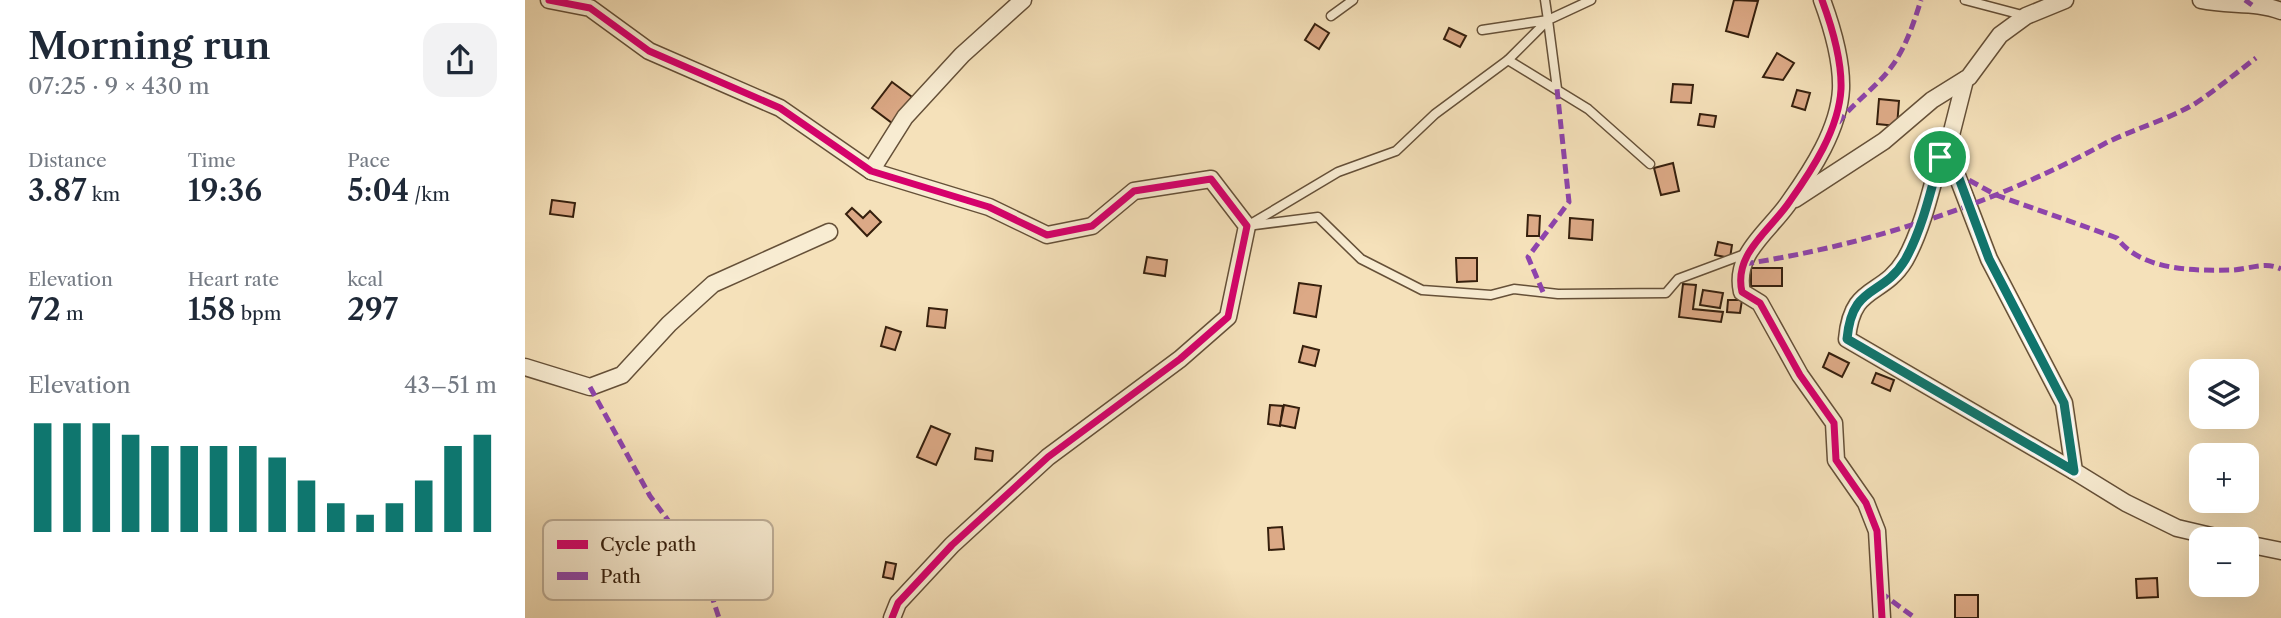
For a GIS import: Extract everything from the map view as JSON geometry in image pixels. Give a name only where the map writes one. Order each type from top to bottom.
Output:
[{"type":"street","points":[[549,0],[590,8],[649,51],[780,108],[871,171],[989,207],[1047,235],[1092,226],[1134,191],[1212,179],[1247,226],[1228,317],[1180,359],[1048,457],[952,545],[898,603],[892,618]]},
{"type":"street","points":[[871,171],[905,117],[962,55],[1023,0]]},
{"type":"street","points":[[1822,0],[1833,29],[1841,90],[1832,131],[1790,202],[1747,253],[1739,279],[1742,292],[1760,303],[1800,374],[1834,423],[1836,460],[1865,503],[1877,531],[1882,618]]},
{"type":"street","points":[[1790,202],[1884,141],[1931,100],[1965,80],[2000,35],[2026,16],[2065,0]]},
{"type":"street","points":[[2201,0],[2235,6],[2265,5],[2281,11]]},
{"type":"street","points":[[1965,80],[1949,143],[1940,157],[1904,261],[1881,285],[1860,298],[1849,315],[1847,339],[2126,503],[2177,528],[2189,531]]},
{"type":"street","points":[[1940,157],[1957,173],[1989,259],[2064,403],[2074,471]]},
{"type":"street","points":[[525,367],[590,387],[622,374],[713,284],[829,232]]},
{"type":"street","points":[[2259,546],[2281,551]]},
{"type":"lane","points":[[1331,16],[1353,0]]},
{"type":"lane","points":[[1545,0],[1557,89]]},
{"type":"lane","points":[[1482,30],[1548,20],[1591,0]]},
{"type":"lane","points":[[1965,0],[2026,16]]},
{"type":"lane","points":[[1247,226],[1338,172],[1396,152],[1435,114],[1508,60],[1548,20]]},
{"type":"lane","points":[[1508,60],[1588,109],[1650,164]]},
{"type":"lane","points":[[1247,226],[1318,217],[1361,259],[1422,290],[1491,295],[1514,289],[1558,294],[1666,293],[1678,279],[1747,253]]},
{"type":"building","points":[[1734,0],[1758,1],[1748,37],[1726,31]]},
{"type":"building","points":[[1315,24],[1329,33],[1319,49],[1305,40]]},
{"type":"building","points":[[1449,28],[1466,36],[1460,47],[1444,39]]},
{"type":"building","points":[[1777,53],[1794,63],[1783,80],[1763,77]]},
{"type":"building","points":[[892,82],[912,97],[892,123],[872,108]]},
{"type":"building","points":[[1673,84],[1693,85],[1691,103],[1671,102]]},
{"type":"building","points":[[1797,90],[1810,93],[1805,110],[1792,106]]},
{"type":"building","points":[[1879,99],[1899,101],[1897,126],[1877,124]]},
{"type":"building","points":[[1700,114],[1716,116],[1714,127],[1698,125]]},
{"type":"building","points":[[1673,163],[1679,191],[1661,195],[1654,168]]},
{"type":"building","points":[[552,200],[575,203],[573,217],[550,214]]},
{"type":"building","points":[[852,208],[863,218],[870,211],[881,222],[867,236],[846,214]]},
{"type":"building","points":[[1528,215],[1540,216],[1539,236],[1527,236]]},
{"type":"building","points":[[1570,218],[1593,220],[1592,240],[1569,238]]},
{"type":"building","points":[[1718,242],[1732,245],[1730,258],[1715,255]]},
{"type":"building","points":[[1147,257],[1167,260],[1165,276],[1144,273]]},
{"type":"building","points":[[1456,258],[1477,258],[1477,281],[1457,282]]},
{"type":"building","points":[[1751,268],[1782,268],[1782,286],[1751,286]]},
{"type":"building","points":[[1299,283],[1321,286],[1316,317],[1294,313]]},
{"type":"building","points":[[1683,284],[1696,285],[1693,309],[1723,312],[1721,322],[1679,317]]},
{"type":"building","points":[[1703,290],[1723,293],[1720,308],[1700,305]]},
{"type":"building","points":[[1728,300],[1742,300],[1740,313],[1727,312]]},
{"type":"building","points":[[929,308],[947,310],[945,328],[927,326]]},
{"type":"building","points":[[886,327],[901,332],[895,350],[881,346]]},
{"type":"building","points":[[1303,346],[1319,350],[1315,366],[1299,362]]},
{"type":"building","points":[[1829,353],[1849,363],[1842,377],[1823,367]]},
{"type":"building","points":[[1876,373],[1894,380],[1890,391],[1872,383]]},
{"type":"building","points":[[1270,405],[1283,406],[1280,426],[1268,424]]},
{"type":"building","points":[[1284,405],[1299,408],[1295,428],[1280,425]]},
{"type":"building","points":[[931,426],[950,434],[936,465],[917,457]]},
{"type":"building","points":[[976,448],[993,451],[992,461],[975,459]]},
{"type":"building","points":[[1282,527],[1284,549],[1269,550],[1268,528]]},
{"type":"building","points":[[886,562],[896,564],[893,579],[883,577]]},
{"type":"building","points":[[2157,578],[2158,597],[2137,598],[2136,579]]},
{"type":"building","points":[[1955,595],[1978,595],[1978,618],[1955,618]]},
{"type":"marked path","points":[[1838,123],[1897,59],[1921,0]]},
{"type":"marked path","points":[[2245,0],[2252,5]]},
{"type":"marked path","points":[[1744,264],[1883,234],[2019,185],[2185,109],[2256,58]]},
{"type":"marked path","points":[[1543,292],[1528,257],[1569,202],[1557,89]]},
{"type":"marked path","points":[[1956,173],[1996,195],[2117,238],[2127,249],[2154,263],[2202,270],[2263,266],[2281,269]]},
{"type":"marked path","points":[[590,387],[650,496],[668,520]]},
{"type":"marked path","points":[[1880,592],[1915,618]]},
{"type":"marked path","points":[[713,600],[719,618]]},
{"type":"cycle path","points":[[549,0],[590,8],[649,51],[780,108],[871,171],[989,207],[1047,235],[1092,226],[1134,191],[1211,179],[1247,226],[1228,317],[1180,359],[1048,457],[952,545],[898,603],[892,618]]},
{"type":"cycle path","points":[[1822,0],[1833,32],[1840,67],[1841,89],[1835,119],[1830,134],[1807,176],[1748,254],[1743,265],[1742,292],[1760,303],[1800,375],[1834,423],[1836,460],[1866,503],[1877,531],[1882,618]]},
{"type":"route","points":[[1940,157],[1957,173],[1989,259],[2064,403],[2074,471],[1847,339],[1849,315],[1860,298],[1881,285],[1904,261],[1929,197],[1940,157]]}]
